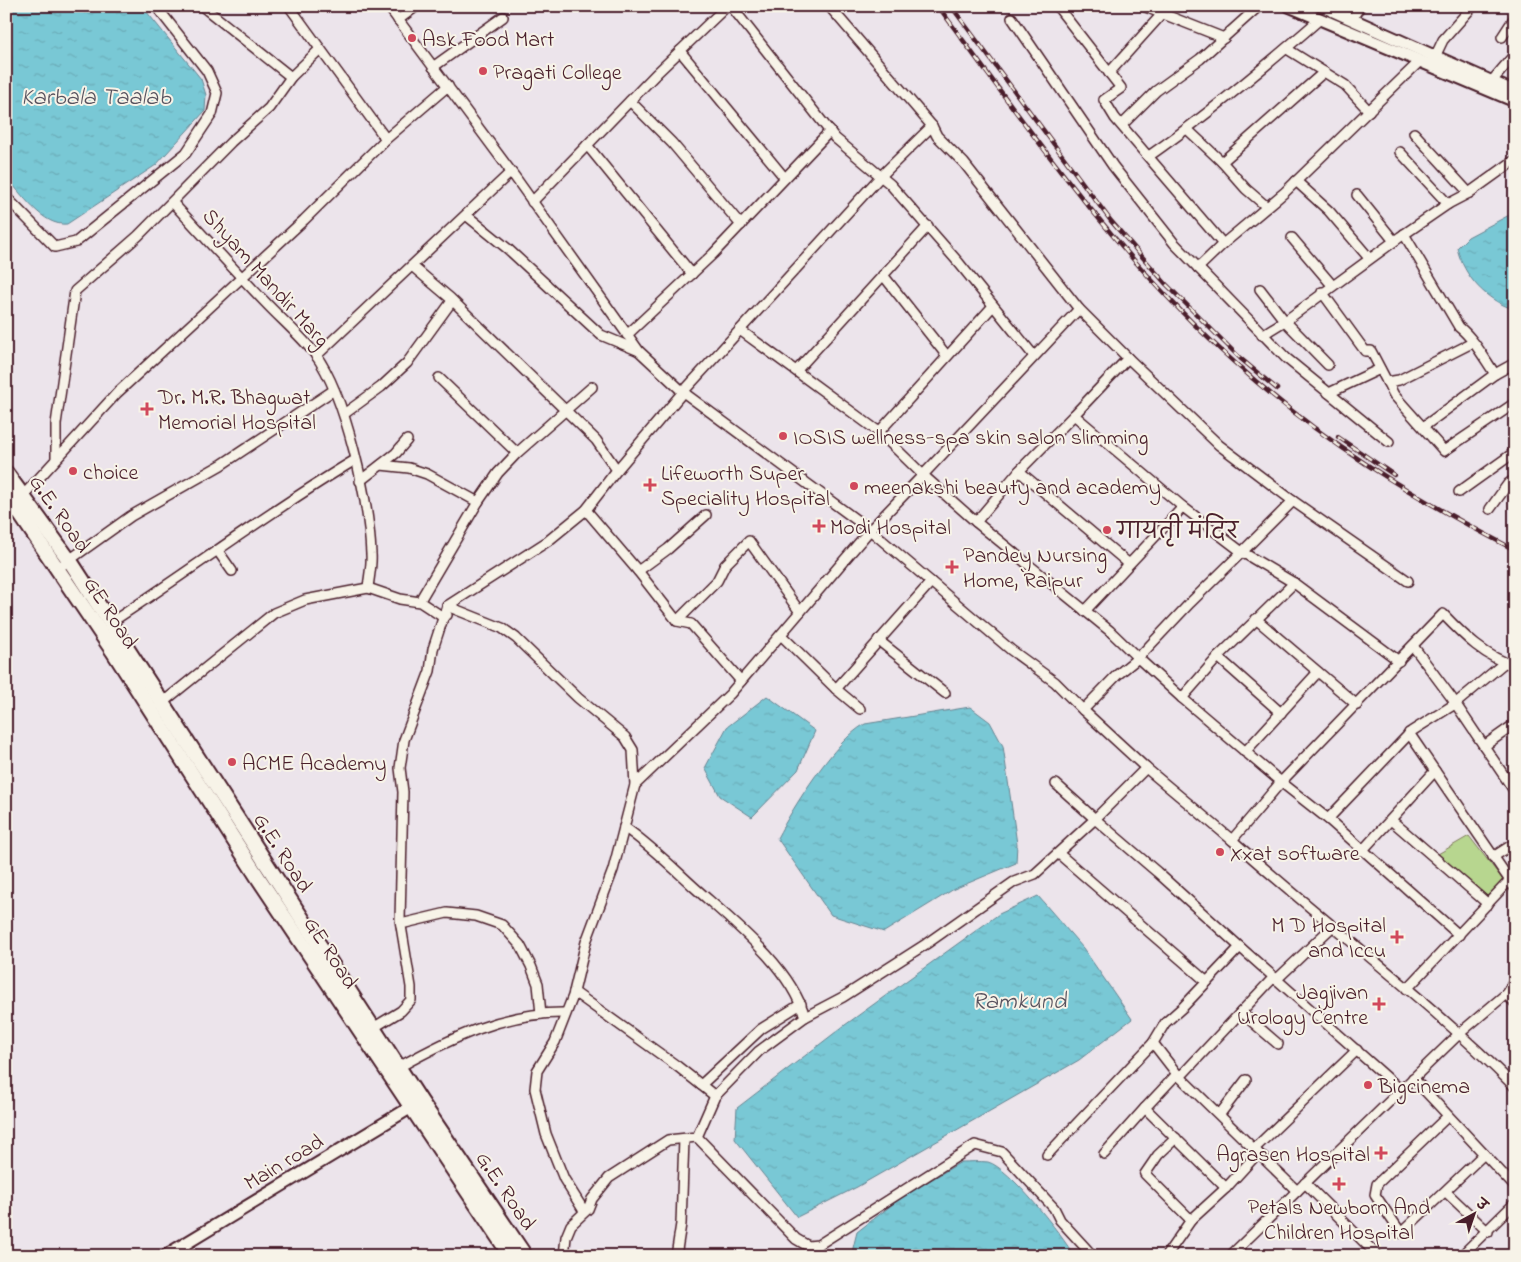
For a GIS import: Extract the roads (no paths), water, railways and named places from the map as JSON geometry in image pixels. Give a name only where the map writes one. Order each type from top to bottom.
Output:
[{"type":"main road","name":"G.E. Road","points":[[6,473],[19,500],[64,564],[110,623],[399,1067],[416,1105],[525,1256]]},
{"type":"main road","points":[[6,493],[19,500]]},
{"type":"main road","name":"GE Road","points":[[64,564],[250,867],[416,1105],[511,1256]]},
{"type":"street","points":[[6,197],[55,246],[76,242],[186,153],[212,114],[216,93],[207,71],[156,6]]},
{"type":"street","points":[[202,6],[291,77]]},
{"type":"street","points":[[289,6],[386,139]]},
{"type":"street","points":[[388,6],[511,172],[639,351],[683,392],[870,530],[1011,650],[1056,682],[1083,710],[1146,768],[1460,1033],[1515,1087]]},
{"type":"street","points":[[398,20],[417,6]]},
{"type":"street","points":[[532,202],[630,100],[729,6],[830,131],[881,176],[928,226],[1034,356]]},
{"type":"street","points":[[829,6],[932,126],[937,136],[964,163],[1079,309],[1128,358],[1219,445],[1293,501],[1408,581]]},
{"type":"street","points":[[1057,6],[1121,88],[1104,100],[1122,125],[1223,244]]},
{"type":"street","points":[[1143,6],[1224,38]]},
{"type":"street","points":[[1122,125],[1156,91],[1224,38],[1259,6]]},
{"type":"street","points":[[1289,6],[1419,62],[1433,61],[1492,81],[1515,92]]},
{"type":"street","points":[[1322,6],[1352,19],[1515,101]]},
{"type":"street","points":[[1352,19],[1360,6]]},
{"type":"street","points":[[1433,61],[1443,40],[1473,6]]},
{"type":"street","points":[[1109,73],[1162,14]]},
{"type":"street","points":[[433,67],[502,17]]},
{"type":"street","points":[[1502,37],[1515,17]]},
{"type":"street","points":[[1012,18],[1113,166],[1174,243],[1262,335],[1389,442]]},
{"type":"street","points":[[1149,156],[1187,129],[1320,19]]},
{"type":"street","points":[[56,458],[56,424],[75,290],[138,236],[231,142],[269,108],[291,77],[320,49]]},
{"type":"street","points":[[1286,49],[1345,85],[1369,111]]},
{"type":"street","points":[[680,51],[784,178]]},
{"type":"street","points":[[1492,81],[1515,54]]},
{"type":"street","points":[[1198,268],[1296,181],[1419,62]]},
{"type":"street","points":[[1222,162],[1324,72]]},
{"type":"street","points":[[19,500],[117,393],[386,139],[448,86]]},
{"type":"street","points":[[630,100],[672,143],[741,225]]},
{"type":"street","points":[[373,1028],[401,1010],[411,1000],[411,987],[401,924],[403,792],[400,768],[404,740],[430,671],[433,649],[447,606],[548,541],[586,510],[683,392],[881,176],[932,126]]},
{"type":"street","points":[[1187,129],[1222,162],[1246,189],[1267,207]]},
{"type":"street","points":[[627,335],[741,225],[830,131]]},
{"type":"street","points":[[1414,132],[1469,194]]},
{"type":"street","points":[[587,145],[692,274]]},
{"type":"street","points":[[1400,152],[1448,204]]},
{"type":"street","points":[[1262,335],[1404,234],[1448,204],[1469,194],[1515,160]]},
{"type":"street","points":[[316,356],[511,172]]},
{"type":"street","points":[[1296,181],[1329,212],[1370,258]]},
{"type":"street","points":[[1357,195],[1394,241]]},
{"type":"street","name":"Shyam Mandir Marg","points":[[172,202],[295,331],[316,356],[334,390],[344,414],[360,481],[371,555],[368,588]]},
{"type":"street","points":[[466,215],[508,249],[601,334],[639,351]]},
{"type":"street","points":[[797,370],[928,226]]},
{"type":"street","points":[[1404,234],[1459,326],[1469,335],[1472,343],[1495,374]]},
{"type":"street","points":[[1292,238],[1332,285]]},
{"type":"street","points":[[412,266],[452,301],[596,440],[617,470]]},
{"type":"street","points":[[883,275],[947,356]]},
{"type":"street","points":[[1260,289],[1284,320],[1328,366]]},
{"type":"street","points":[[1322,292],[1365,351],[1371,351],[1394,395],[1444,451],[1515,403]]},
{"type":"street","points":[[344,414],[381,387],[407,363],[452,301]]},
{"type":"street","points":[[879,432],[993,306]]},
{"type":"street","points":[[635,785],[667,756],[741,681],[870,530],[1079,309]]},
{"type":"street","points":[[740,330],[879,432],[923,475],[976,522],[1085,611],[1182,698],[1328,820],[1459,935]]},
{"type":"street","points":[[1387,382],[1399,380],[1472,343]]},
{"type":"street","points":[[976,522],[1019,471],[1128,358]]},
{"type":"street","points":[[1423,427],[1495,374],[1515,363]]},
{"type":"street","points":[[1329,393],[1380,369]]},
{"type":"street","points":[[439,378],[516,454]]},
{"type":"street","points":[[422,597],[478,502],[498,473],[516,454],[592,387]]},
{"type":"street","points":[[64,564],[131,516],[221,465],[334,390]]},
{"type":"street","points":[[1074,415],[1183,507],[1242,552],[1294,584],[1399,661]]},
{"type":"street","points":[[360,481],[382,465],[407,440]]},
{"type":"street","points":[[1459,492],[1515,452]]},
{"type":"street","points":[[110,623],[299,494],[355,460]]},
{"type":"street","points":[[382,465],[409,468],[427,474],[478,502]]},
{"type":"street","points":[[1019,471],[1128,563]]},
{"type":"street","points":[[1490,510],[1508,484],[1515,479]]},
{"type":"street","points":[[1083,710],[1117,675],[1138,658],[1190,603],[1293,501]]},
{"type":"street","points":[[1085,611],[1128,563],[1183,507]]},
{"type":"street","points":[[586,510],[638,571],[677,621],[691,624],[741,681]]},
{"type":"street","points":[[638,571],[706,515]]},
{"type":"street","points":[[677,621],[716,581],[725,565],[749,541],[800,612]]},
{"type":"street","points":[[218,551],[232,570]]},
{"type":"street","points":[[836,689],[931,582]]},
{"type":"street","points":[[1182,698],[1218,657],[1294,584]]},
{"type":"street","points":[[162,703],[274,613],[305,600],[368,588],[400,599],[420,602],[444,617]]},
{"type":"street","points":[[447,606],[502,628],[516,638],[578,698],[624,736],[633,750],[635,785],[614,870],[586,942],[574,992],[555,1042],[537,1071],[534,1089],[546,1134],[564,1180],[584,1211]]},
{"type":"street","points":[[444,617],[457,610]]},
{"type":"street","points":[[1232,840],[1281,782],[1443,614],[1468,640],[1504,663],[1515,666]]},
{"type":"street","points":[[1256,619],[1356,705]]},
{"type":"street","points":[[781,635],[836,689],[860,709]]},
{"type":"street","points":[[878,640],[945,693]]},
{"type":"street","points":[[1413,646],[1515,792]]},
{"type":"street","points":[[1218,657],[1281,713]]},
{"type":"street","points":[[1328,820],[1409,734],[1455,704],[1504,663]]},
{"type":"street","points":[[1245,752],[1318,672]]},
{"type":"street","points":[[1484,746],[1515,724]]},
{"type":"street","points":[[1407,990],[1488,904],[1512,885],[1409,734]]},
{"type":"street","points":[[697,1137],[715,1096],[760,1051],[805,1017],[843,997],[926,944],[1014,882],[1035,874],[1059,854],[1146,768]]},
{"type":"street","points":[[1362,851],[1435,771]]},
{"type":"street","points":[[1056,784],[1158,872],[1274,979],[1401,1090]]},
{"type":"street","points":[[1391,820],[1488,904]]},
{"type":"street","points":[[624,827],[651,846],[746,933],[763,951],[801,1004],[805,1017]]},
{"type":"street","points":[[1493,857],[1515,842]]},
{"type":"street","points":[[1059,854],[1207,982]]},
{"type":"street","points":[[401,924],[447,913],[476,916],[502,925],[520,945],[531,966],[538,984],[541,1014]]},
{"type":"street","points":[[1104,1154],[1145,1108],[1274,979],[1333,926]]},
{"type":"street","points":[[1047,1155],[1153,1043],[1165,1023],[1240,947]]},
{"type":"street","points":[[1230,1256],[1460,1033],[1506,994],[1515,980]]},
{"type":"street","points":[[574,992],[715,1096]]},
{"type":"street","points":[[1506,994],[1515,1003]]},
{"type":"street","points":[[701,1085],[762,1029],[801,1004]]},
{"type":"street","points":[[1241,1012],[1278,1044]]},
{"type":"street","points":[[399,1067],[492,1023],[541,1014],[565,1013]]},
{"type":"street","points":[[1153,1043],[1178,1075],[1297,1191]]},
{"type":"street","points":[[1166,1256],[1192,1220],[1226,1188],[1256,1151],[1357,1050]]},
{"type":"street","points":[[1413,1078],[1515,1187]]},
{"type":"street","points":[[1220,1114],[1246,1080]]},
{"type":"street","name":"Main road","points":[[165,1256],[416,1105]]},
{"type":"street","points":[[1145,1108],[1226,1188]]},
{"type":"street","points":[[1448,1116],[1377,1184],[1375,1195],[1401,1233],[1484,1154]]},
{"type":"street","points":[[564,1256],[566,1237],[572,1225],[588,1209],[599,1188],[622,1168],[638,1161],[668,1140],[697,1137]]},
{"type":"street","points":[[697,1137],[796,1239],[808,1246],[818,1246],[975,1145],[1002,1152],[1054,1208],[1060,1220],[1093,1256]]},
{"type":"street","points":[[1176,1138],[1158,1155],[1145,1174],[1192,1220]]},
{"type":"street","points":[[676,1256],[681,1224],[684,1139]]},
{"type":"street","points":[[1306,1182],[1378,1256]]},
{"type":"street","points":[[1446,1192],[1488,1232]]},
{"type":"street","points":[[1461,1256],[1515,1204]]},
{"type":"water","name":"Karbala Taalab","points":[[6,6],[142,6],[201,79],[206,95],[205,111],[156,165],[67,224],[49,220],[41,215],[6,177]]},
{"type":"water","points":[[1515,212],[1515,308],[1513,309],[1494,300],[1478,286],[1460,259],[1457,248],[1468,237]]},
{"type":"water","points":[[767,696],[815,731],[798,770],[752,817],[720,796],[705,768],[727,727]]},
{"type":"water","points":[[970,707],[990,722],[1003,746],[1017,844],[1016,863],[954,889],[884,932],[831,915],[777,838],[804,792],[841,744],[853,732],[865,724]]},
{"type":"water","name":"Ramkund","points":[[1038,896],[1083,948],[1132,1019],[1079,1060],[857,1187],[797,1217],[735,1139],[737,1108],[845,1025],[999,914]]},
{"type":"water","points":[[961,1162],[988,1162],[1009,1176],[1035,1203],[1074,1256],[851,1256],[857,1232],[902,1197]]},
{"type":"railway","points":[[938,6],[1041,146],[1114,237],[1192,322],[1234,362],[1300,417],[1368,465],[1439,509],[1515,550]]},
{"type":"railway","points":[[951,6],[1111,221],[1166,284],[1240,358],[1277,389]]},
{"type":"railway","points":[[1338,437],[1394,475]]},
{"type":"place","name":"Ask Food Mart","points":[[412,38]]},
{"type":"place","name":"Pragati College","points":[[483,71]]},
{"type":"place","name":"Dr. M.R. Bhagwat Memorial Hospital","points":[[147,409]]},
{"type":"place","name":"IOSIS wellness-spa skin salon slimming","points":[[783,436]]},
{"type":"place","name":"choice","points":[[73,471]]},
{"type":"place","name":"Lifeworth Super Speciality Hospital","points":[[650,485]]},
{"type":"place","name":"meenakshi beauty and academy","points":[[854,486]]},
{"type":"place","name":"Modi Hospital","points":[[819,526]]},
{"type":"place","name":"गायतृी मंदिर","points":[[1107,530]]},
{"type":"place","name":"Pandey Nursing Home, Raipur","points":[[952,567]]},
{"type":"place","name":"ACME Academy","points":[[232,762]]},
{"type":"place","name":"Xxat software","points":[[1220,852]]},
{"type":"place","name":"M D Hospital and Iccu","points":[[1397,937]]},
{"type":"place","name":"Jagjivan Urology Centre","points":[[1379,1004]]},
{"type":"place","name":"Bigcinema","points":[[1368,1085]]},
{"type":"place","name":"Agrasen Hospital","points":[[1381,1153]]},
{"type":"place","name":"Petals Newborn And Children Hospital","points":[[1339,1184]]}]
